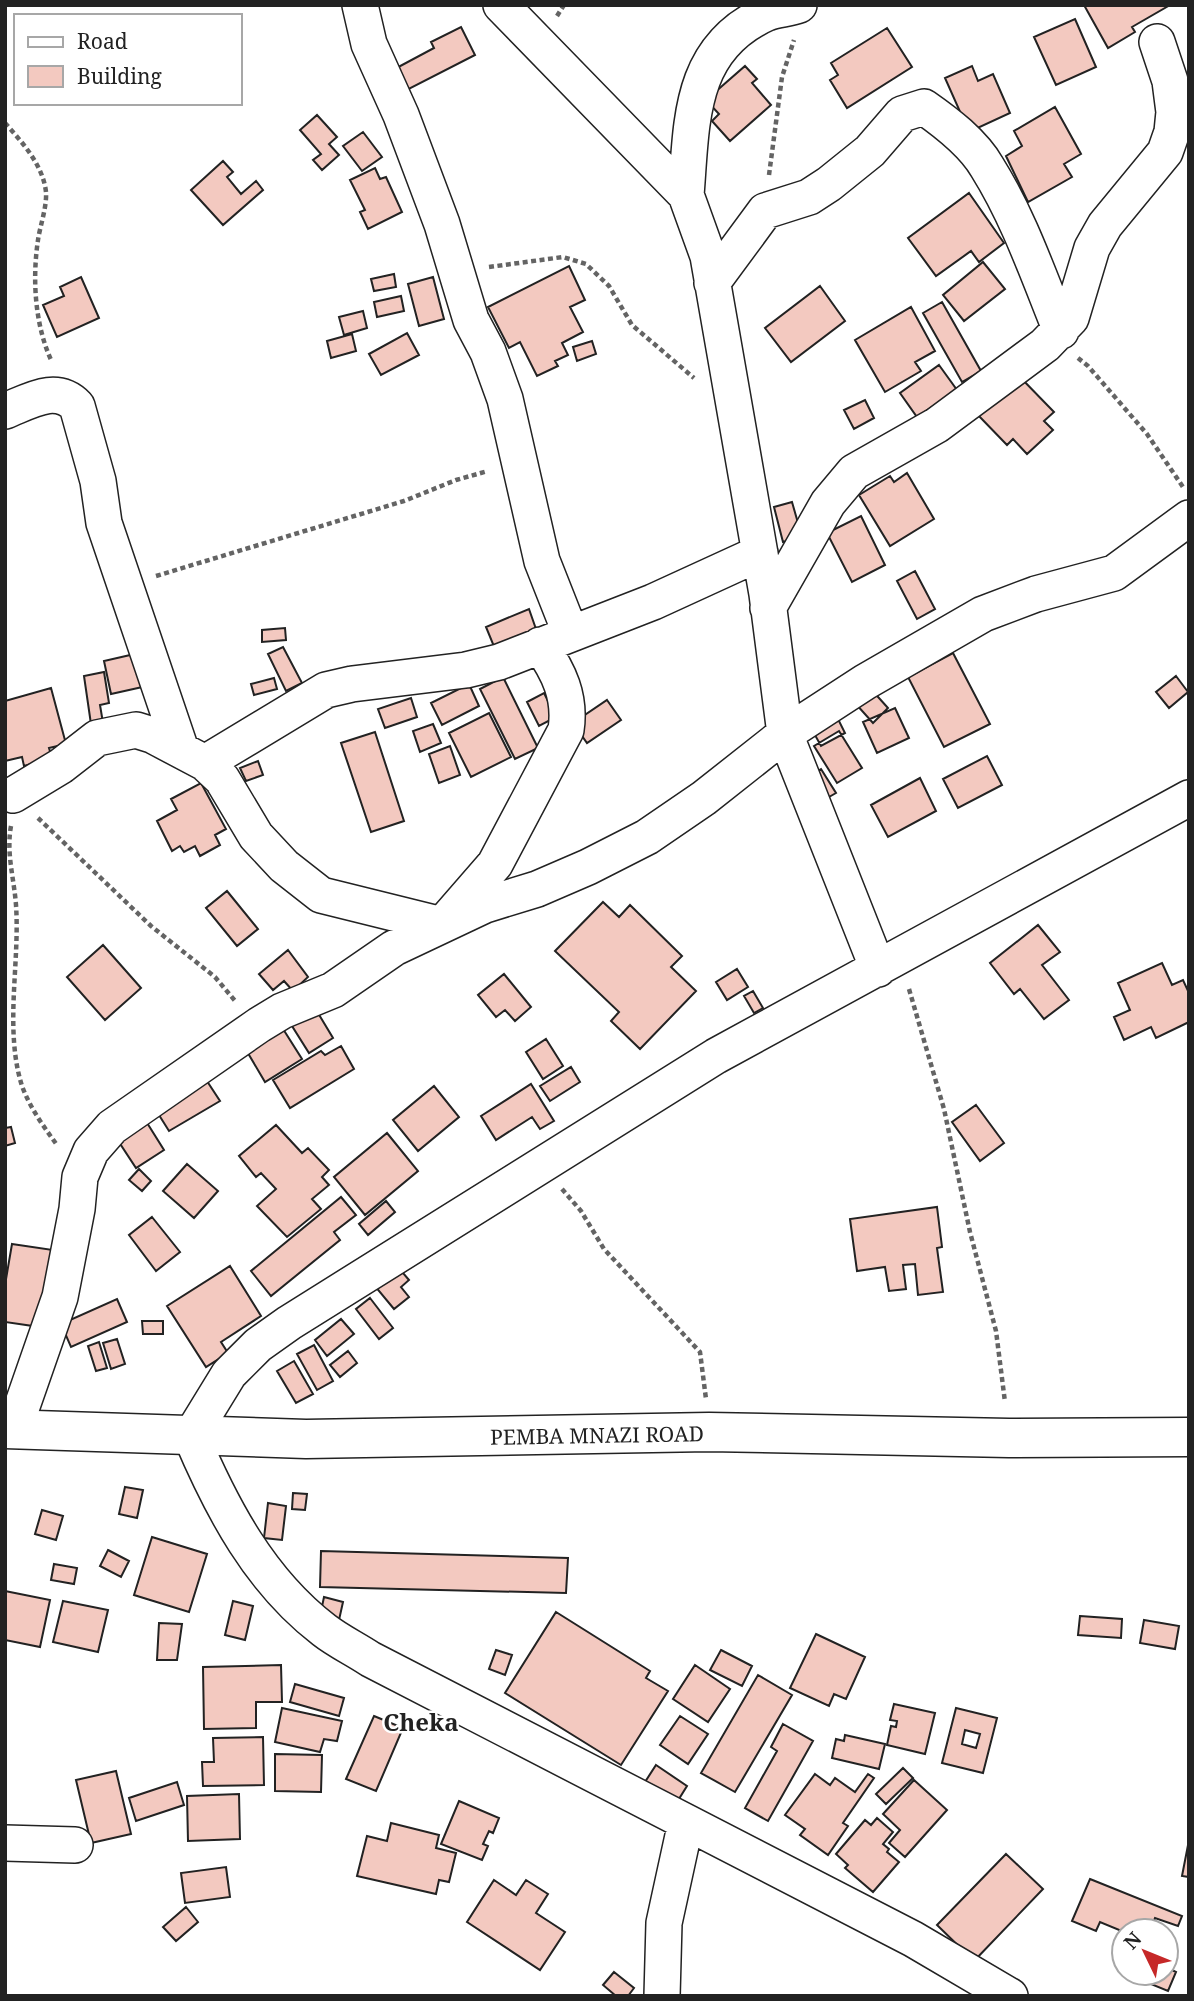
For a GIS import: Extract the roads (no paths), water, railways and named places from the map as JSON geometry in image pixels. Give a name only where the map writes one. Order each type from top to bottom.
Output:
[{"type":"main road","name":"PEMBA MNAZI ROAD","points":[[10,1429],[306,1439],[709,1432],[1009,1438],[1189,1437]]},
{"type":"street","points":[[360,5],[369,44],[401,115],[457,271],[471,320],[488,352],[505,399],[542,561],[555,639],[556,669],[569,711],[566,730],[495,864],[442,925]]},
{"type":"street","points":[[500,5],[686,195]]},
{"type":"street","points":[[798,20],[768,13],[740,31],[719,50],[705,71],[691,124],[686,195],[708,256],[760,553],[785,734],[886,965]]},
{"type":"street","points":[[768,608],[828,503],[854,472],[937,425],[1053,338],[1071,318],[1084,266],[1105,225],[1165,152],[1172,132],[1174,112],[1170,81],[1157,42]]},
{"type":"street","points":[[712,283],[765,211],[809,197],[829,184],[870,150],[902,114],[924,107],[956,133],[987,166],[1009,208],[1053,338]]},
{"type":"street","points":[[5,411],[46,395],[59,394],[69,397],[77,406],[98,481],[104,523],[192,755]]},
{"type":"street","points":[[10,1429],[60,1297],[78,1209],[80,1177],[91,1151],[112,1127],[259,1025],[282,1011],[333,990],[394,948],[485,905],[537,890],[647,837],[704,798],[785,734],[865,682],[983,614],[1036,594],[1114,573],[1189,518]]},
{"type":"street","points":[[192,755],[326,690],[352,684],[466,670],[499,662],[653,602],[760,553]]},
{"type":"street","points":[[14,800],[97,738],[136,730],[192,755],[222,779],[256,836],[284,866],[321,895],[442,925]]},
{"type":"street","points":[[1010,1996],[913,1939],[370,1659],[326,1632],[298,1608],[258,1561],[220,1502],[191,1436],[229,1374],[258,1345],[289,1323],[716,1056],[1189,798]]},
{"type":"street","points":[[662,1996],[664,1923],[686,1822]]},
{"type":"street","points":[[5,1843],[75,1845]]},
{"type":"district","name":"Cheka","points":[[421,1721]]}]
